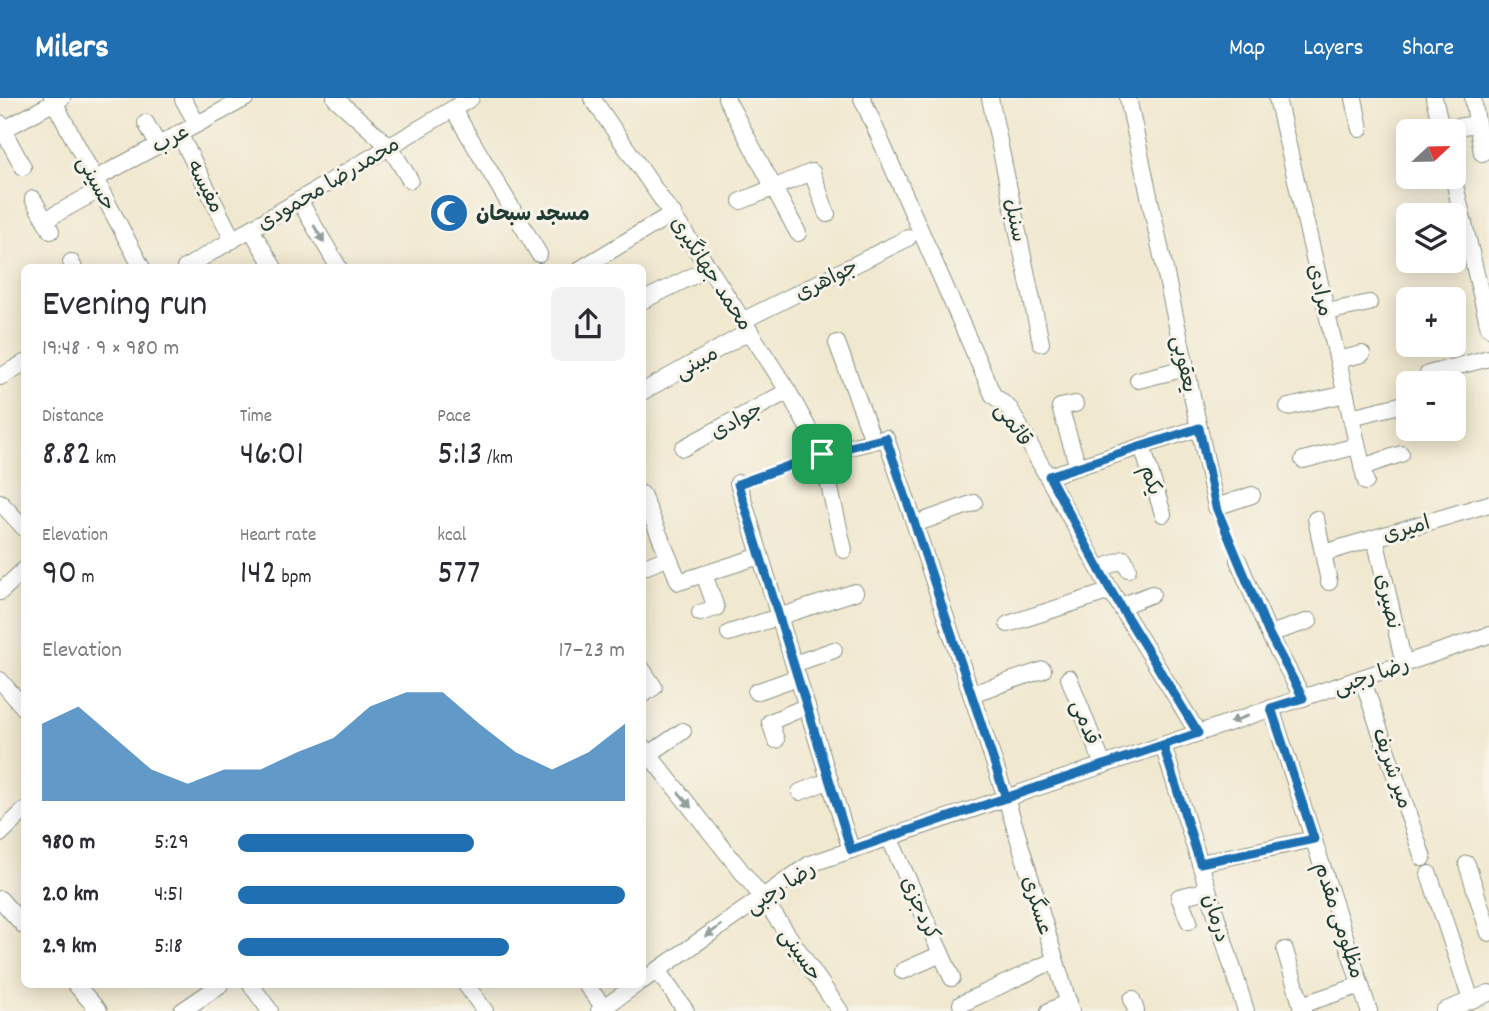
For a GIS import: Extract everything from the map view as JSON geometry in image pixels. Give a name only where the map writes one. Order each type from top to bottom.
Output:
[{"type":"street","name":"عرب","points":[[33,199],[48,225],[98,184],[158,145],[246,98]]},
{"type":"street","points":[[335,98],[390,147],[410,180]]},
{"type":"street","name":"محمد جهانگیری","points":[[592,98],[673,214],[788,391],[822,454],[844,550]]},
{"type":"street","points":[[726,98],[798,233]]},
{"type":"street","name":"قائمی","points":[[862,98],[993,395],[1010,409],[1111,591],[1198,733]]},
{"type":"street","name":"سنبل","points":[[990,98],[1041,343]]},
{"type":"street","name":"یعقوبی","points":[[1128,98],[1216,507]]},
{"type":"street","name":"مرادی","points":[[1277,98],[1364,474],[1401,454]]},
{"type":"street","points":[[1354,98],[1360,130]]},
{"type":"street","points":[[1434,98],[1439,119]]},
{"type":"street","points":[[1472,98],[1482,153]]},
{"type":"street","points":[[23,167],[2,126],[56,99]]},
{"type":"street","name":"حسینی","points":[[56,99],[140,264]]},
{"type":"street","points":[[183,99],[197,124]]},
{"type":"street","points":[[459,102],[539,254]]},
{"type":"street","name":"محمدرضا محمودی","points":[[192,264],[390,147],[459,102]]},
{"type":"street","points":[[146,123],[158,145]]},
{"type":"street","points":[[1466,126],[1477,124]]},
{"type":"street","name":"مفیسه","points":[[179,134],[233,240]]},
{"type":"street","points":[[741,201],[812,172],[827,214]]},
{"type":"street","points":[[1456,189],[1489,328]]},
{"type":"street","points":[[299,201],[337,264]]},
{"type":"street","points":[[589,264],[673,214]]},
{"type":"street","points":[[251,229],[272,264]]},
{"type":"street","name":"جواهری","points":[[747,326],[908,238]]},
{"type":"street","points":[[646,299],[709,268]]},
{"type":"street","points":[[1327,312],[1369,303]]},
{"type":"street","name":"مبینی","points":[[646,389],[747,326]]},
{"type":"street","name":"عسگری","points":[[837,343],[915,524],[1006,798],[1070,1007]]},
{"type":"street","points":[[1338,360],[1363,354]]},
{"type":"street","points":[[1439,371],[1489,358]]},
{"type":"street","points":[[0,377],[21,365]]},
{"type":"street","points":[[1138,380],[1186,368]]},
{"type":"street","name":"جوادی","points":[[683,448],[788,391]]},
{"type":"street","points":[[1288,407],[1346,394]]},
{"type":"street","points":[[1075,404],[1060,407],[1078,467]]},
{"type":"street","points":[[1351,417],[1396,406]]},
{"type":"street","points":[[1049,476],[1199,428]]},
{"type":"street","points":[[822,454],[880,439]]},
{"type":"street","name":"یکم","points":[[1142,446],[1163,514]]},
{"type":"street","points":[[1303,460],[1357,446]]},
{"type":"street","points":[[738,484],[851,850]]},
{"type":"street","points":[[1216,507],[1252,495]]},
{"type":"street","points":[[0,502],[21,525]]},
{"type":"street","points":[[915,524],[974,503]]},
{"type":"street","points":[[646,504],[679,582],[760,556]]},
{"type":"street","name":"امیری","points":[[1324,553],[1489,504]]},
{"type":"street","points":[[1316,519],[1329,582]]},
{"type":"street","name":"نصیری","points":[[1375,538],[1404,664]]},
{"type":"street","points":[[648,566],[667,558]]},
{"type":"street","points":[[1100,569],[1124,559],[1128,569]]},
{"type":"street","name":"یعقوبی","points":[[1238,560],[1269,634],[1303,698]]},
{"type":"street","points":[[0,592],[21,573]]},
{"type":"street","points":[[700,613],[716,608],[704,574]]},
{"type":"street","points":[[1009,624],[1111,591]]},
{"type":"street","points":[[729,633],[855,592]]},
{"type":"street","points":[[1121,606],[1152,594]]},
{"type":"street","points":[[1269,634],[1309,621]]},
{"type":"street","name":"رضا رجبی","points":[[646,978],[810,864],[1489,635]]},
{"type":"street","points":[[756,692],[834,650]]},
{"type":"street","points":[[971,694],[1043,670]]},
{"type":"street","points":[[646,675],[654,687],[646,692]]},
{"type":"street","name":"قدمی","points":[[1069,678],[1103,765]]},
{"type":"street","name":"میر شریف","points":[[1362,678],[1471,1000]]},
{"type":"street","points":[[0,680],[21,704]]},
{"type":"street","points":[[776,740],[769,722],[807,706]]},
{"type":"street","name":"مظلومی مقدم","points":[[1271,708],[1369,1011]]},
{"type":"street","points":[[646,750],[683,731]]},
{"type":"street","name":"درمان","points":[[1163,745],[1246,1011]]},
{"type":"street","name":"حسینی","points":[[646,751],[762,897],[840,1011]]},
{"type":"street","points":[[800,792],[830,780]]},
{"type":"street","points":[[0,834],[21,814]]},
{"type":"street","name":"کردجزی","points":[[890,837],[952,978]]},
{"type":"street","points":[[1200,863],[1314,839]]},
{"type":"street","points":[[1467,864],[1489,933]]},
{"type":"street","points":[[1189,921],[1180,897],[1208,890]]},
{"type":"street","points":[[0,899],[21,923]]},
{"type":"street","points":[[1285,950],[1302,1008],[1361,985]]},
{"type":"street","points":[[903,971],[941,954]]},
{"type":"street","points":[[961,1004],[1055,960]]},
{"type":"street","points":[[657,971],[686,1011]]},
{"type":"street","points":[[79,988],[99,1011]]},
{"type":"street","points":[[182,1011],[216,988]]},
{"type":"street","points":[[253,988],[270,1011]]},
{"type":"street","points":[[468,988],[485,1011]]},
{"type":"street","points":[[588,988],[602,1009],[632,988]]},
{"type":"street","points":[[1444,1011],[1489,993]]},
{"type":"street","points":[[1049,1011],[1070,1007]]},
{"type":"lane","name":"یعقوبی","points":[[1216,507],[1238,560]]},
{"type":"path","points":[[738,484],[822,454]]},
{"type":"place","name":"مسجد سبحان","points":[[449,213]]},
{"type":"route","points":[[822,454],[738,484],[851,850],[1163,745],[1200,863],[1314,839],[1271,708],[1303,698],[1269,634],[1216,507],[1199,428],[1049,476],[1111,591],[1198,733],[1103,765],[1006,798],[886,438],[822,454]]}]
